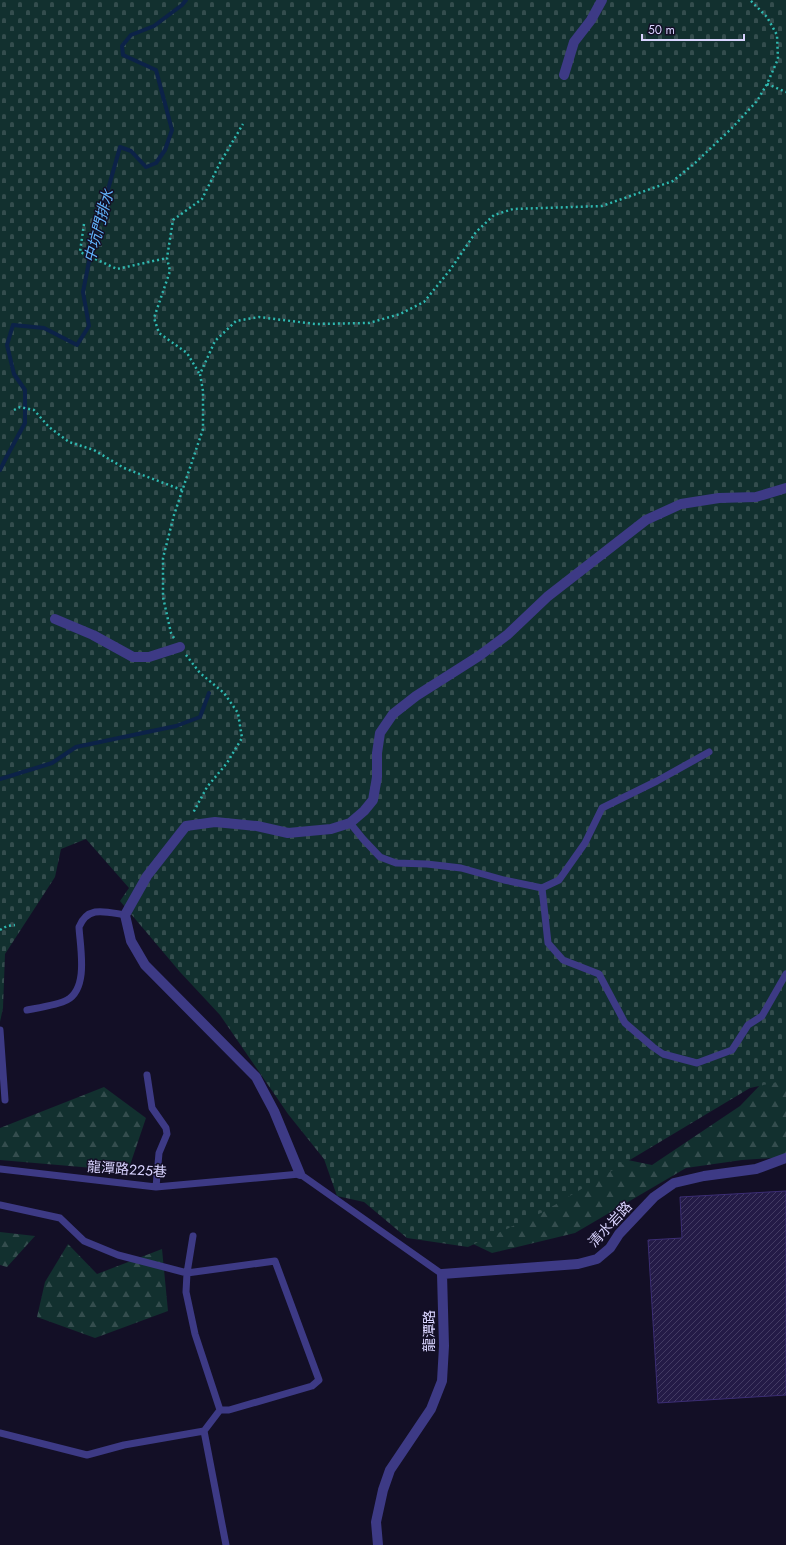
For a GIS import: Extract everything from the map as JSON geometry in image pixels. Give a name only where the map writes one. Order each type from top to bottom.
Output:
[{"type":"street","points":[[564,74],[574,42],[591,20],[602,0]]},
{"type":"street","points":[[300,1174],[274,1111],[256,1077],[145,965],[131,941],[125,915],[147,876],[186,826],[215,822],[257,826],[288,833],[331,829],[350,823],[364,811],[372,800],[377,777],[377,753],[380,733],[393,714],[416,696],[479,656],[507,635],[547,597],[646,520],[681,504],[719,498],[756,497],[786,488]]},
{"type":"street","points":[[55,619],[93,635],[133,657],[149,656],[180,647]]},
{"type":"street","name":"清水岩路","points":[[442,1274],[578,1264],[597,1259],[610,1248],[619,1234],[654,1196],[674,1183],[704,1176],[756,1169],[786,1158]]},
{"type":"street","name":"龍潭路","points":[[378,1545],[376,1522],[383,1490],[390,1470],[431,1409],[442,1381],[444,1346],[442,1274]]},
{"type":"lane","points":[[350,823],[380,856],[396,863],[428,864],[461,868],[504,880],[542,888],[559,880],[585,843],[602,808],[657,781],[709,752]]},
{"type":"lane","points":[[542,888],[548,943],[563,960],[599,974],[626,1023],[663,1054],[697,1063],[732,1050],[748,1025],[762,1016],[786,974]]},
{"type":"lane","points":[[27,1010],[66,1001],[71,997],[77,988],[82,975],[79,927],[82,920],[87,915],[98,911],[125,915]]},
{"type":"lane","points":[[0,1030],[5,1100]]},
{"type":"lane","points":[[147,1075],[152,1108],[166,1128],[166,1134],[159,1153],[156,1187]]},
{"type":"lane","name":"龍潭路225巷","points":[[0,1169],[156,1187],[300,1174]]},
{"type":"lane","points":[[300,1174],[442,1274]]},
{"type":"lane","points":[[0,1205],[60,1218],[84,1241],[118,1255],[187,1273],[275,1261],[319,1380],[312,1386],[229,1410],[220,1410]]},
{"type":"lane","points":[[193,1236],[187,1273],[186,1292],[195,1334],[220,1410]]},
{"type":"lane","points":[[0,1433],[87,1455],[124,1445],[204,1431],[220,1410]]},
{"type":"lane","points":[[204,1431],[226,1545]]},
{"type":"path","points":[[200,374],[214,341],[236,321],[259,317],[316,324],[369,323],[400,314],[424,302],[450,270],[476,232],[494,215],[513,209],[602,206],[673,180],[695,163],[731,129],[757,101],[768,84],[778,59],[777,35],[768,17],[750,0]]},
{"type":"path","points":[[768,84],[786,92]]},
{"type":"path","points":[[186,826],[207,787],[227,763],[242,738],[238,713],[224,693],[200,673],[171,633],[163,597],[163,558],[182,490],[203,429],[203,391],[200,374],[187,353],[159,333],[154,318],[170,271],[167,258],[173,220],[202,199],[242,124]]},
{"type":"path","points":[[84,224],[80,252],[117,268],[167,258]]},
{"type":"path","points":[[14,410],[20,407],[34,410],[49,427],[69,442],[94,450],[124,468],[182,490]]},
{"type":"path","points":[[0,930],[7,926],[15,925]]},
{"type":"green space","points":[[0,0],[786,0],[786,1080],[750,1088],[543,1212],[468,1247],[407,1238],[364,1202],[337,1196],[324,1159],[288,1114],[220,1015],[180,972],[120,901],[129,888],[86,839],[61,849],[55,877],[5,954],[3,1008],[0,1022]]},
{"type":"green space","points":[[786,1058],[786,1157],[742,1160],[686,1168],[575,1233],[492,1253],[399,1209],[584,1151],[652,1165],[740,1106]]},
{"type":"green space","points":[[104,1087],[146,1118],[128,1171],[0,1160],[0,1128]]},
{"type":"green space","points":[[0,1232],[35,1236],[7,1267],[0,1265]]},
{"type":"green space","points":[[68,1244],[97,1274],[162,1249],[168,1311],[95,1338],[37,1317],[45,1282]]},
{"type":"building","points":[[786,1191],[786,1395],[658,1403],[648,1240],[682,1238],[680,1197]]},
{"type":"waterway","name":"中坑門排水","points":[[0,470],[25,423],[25,390],[14,374],[7,345],[13,325],[44,328],[77,345],[89,326],[83,292],[92,246],[120,147],[131,151],[146,167],[156,163],[165,150],[172,130],[156,70],[123,55],[122,46],[131,35],[154,26],[182,5],[186,0]]},
{"type":"waterway","points":[[0,779],[52,763],[76,747],[176,726],[200,717],[209,693]]}]
